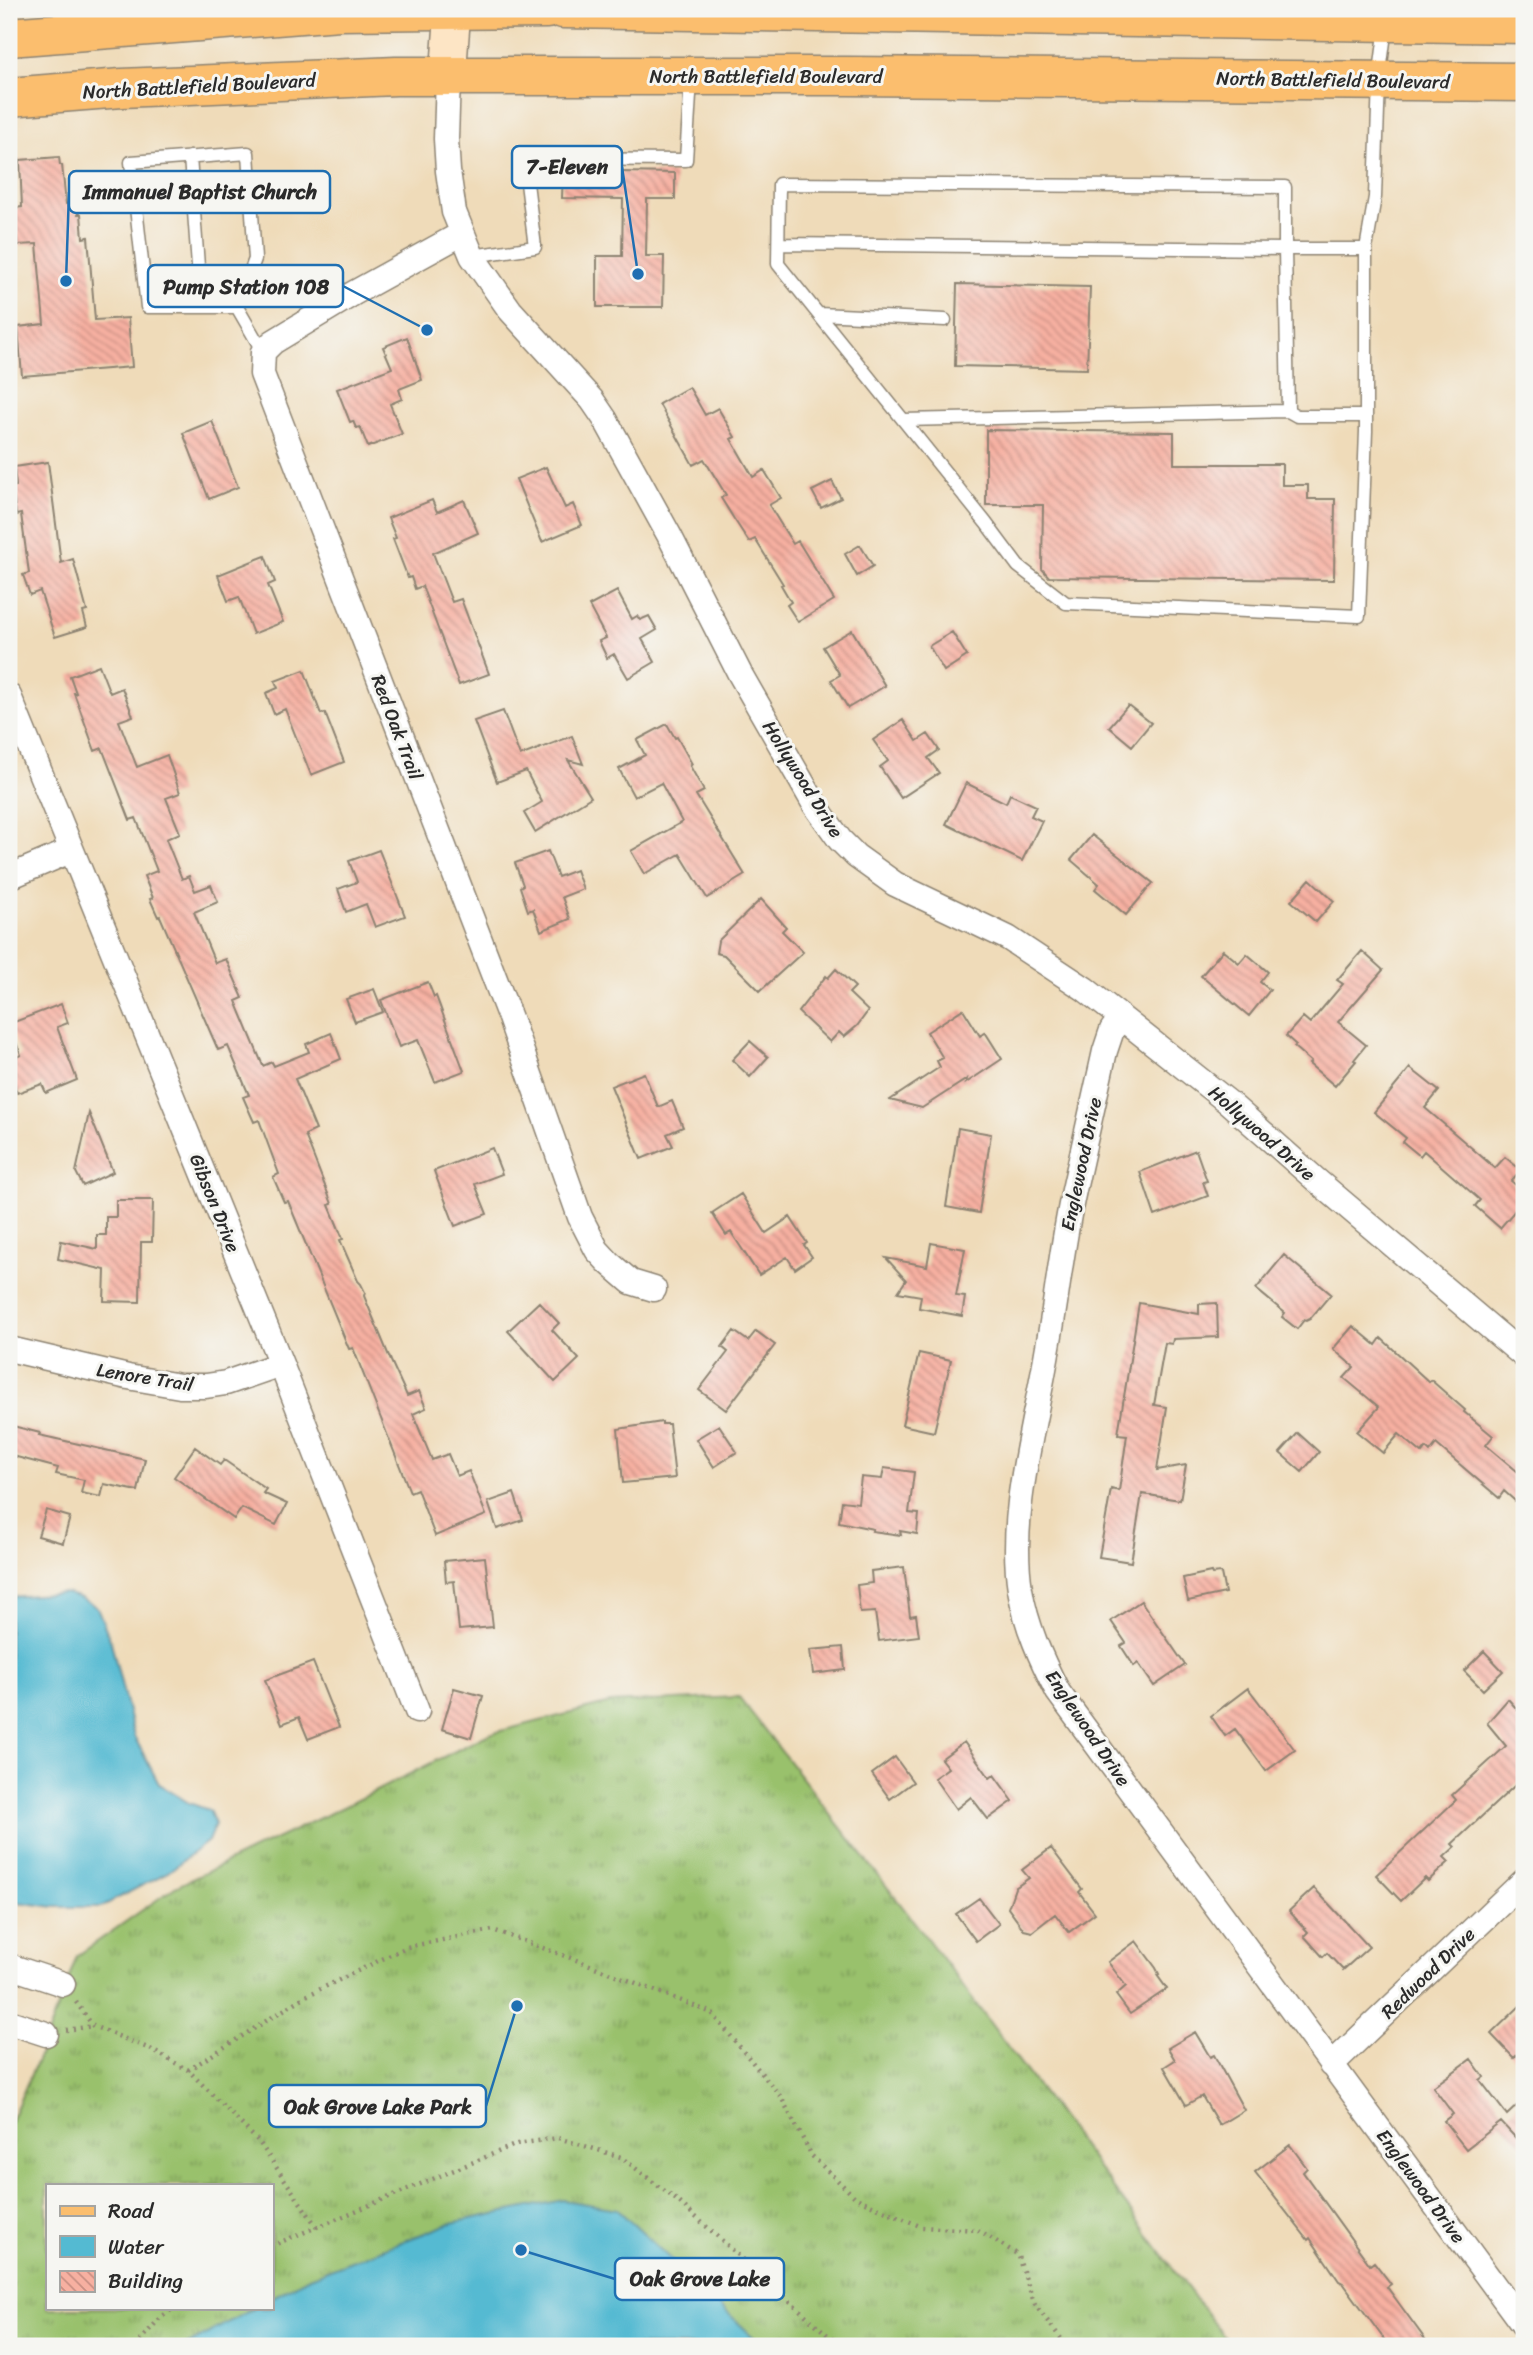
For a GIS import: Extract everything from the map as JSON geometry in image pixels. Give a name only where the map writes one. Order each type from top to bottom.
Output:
[{"type":"main road","points":[[9,37],[79,26],[340,10],[547,9]]},
{"type":"main road","points":[[563,9],[1388,15],[1524,24]]},
{"type":"main road","name":"North Battlefield Boulevard","points":[[9,97],[122,88],[397,76],[1524,82]]},
{"type":"street","points":[[447,76],[453,9]]},
{"type":"street","name":"Hollywood Drive","points":[[447,76],[448,171],[454,212],[466,245],[510,310],[592,400],[605,419],[669,535],[740,674],[815,805],[840,840],[856,856],[895,884],[1008,939],[1057,969],[1228,1102],[1524,1356]]},
{"type":"street","points":[[263,352],[273,342],[354,293],[466,245]]},
{"type":"street","name":"Red Oak Trail","points":[[263,352],[262,373],[510,1018],[580,1217],[597,1250],[609,1263],[631,1282],[654,1289]]},
{"type":"street","name":"Gibson Drive","points":[[9,696],[281,1364],[417,1711]]},
{"type":"street","points":[[9,877],[71,851]]},
{"type":"street","name":"Englewood Drive","points":[[1121,1018],[1112,1030],[1105,1051],[1074,1190],[1019,1520],[1020,1588],[1035,1646],[1059,1692],[1524,2326]]},
{"type":"street","name":"Lenore Trail","points":[[9,1349],[128,1377],[180,1386],[206,1386],[226,1382],[281,1364]]},
{"type":"street","name":"Redwood Drive","points":[[1332,2065],[1524,1881]]},
{"type":"street","points":[[9,1966],[63,1984]]},
{"type":"street","points":[[9,2022],[46,2034]]},
{"type":"lane","points":[[1288,411],[1286,187],[779,184],[778,264],[905,420],[1018,566],[1066,603],[1359,615],[1366,416],[1366,248],[1374,197],[1378,80],[1388,15]]},
{"type":"lane","points":[[466,245],[535,247],[524,159],[687,160],[692,76]]},
{"type":"lane","points":[[248,153],[255,259],[237,307],[147,307],[131,162],[248,153]]},
{"type":"lane","points":[[190,157],[201,307]]},
{"type":"lane","points":[[779,244],[1366,248]]},
{"type":"lane","points":[[237,307],[263,352]]},
{"type":"lane","points":[[819,314],[945,320]]},
{"type":"lane","points":[[905,420],[1288,411],[1297,416],[1366,416]]},
{"type":"path","points":[[188,2070],[306,1996],[407,1947],[493,1930],[712,2013],[781,2097],[812,2155],[856,2198],[922,2227],[978,2230],[1017,2254],[1035,2305],[1067,2346]]},
{"type":"path","points":[[93,2026],[149,2049],[188,2070],[260,2143],[317,2227]]},
{"type":"path","points":[[273,2245],[517,2144],[558,2138],[621,2157],[679,2202],[841,2346]]},
{"type":"path","points":[[135,2346],[161,2316],[171,2310]]},
{"type":"green space","points":[[739,1697],[923,1933],[1231,2346],[9,2346],[9,2125],[77,1956],[175,1887],[489,1734],[610,1703]]},
{"type":"water","points":[[65,1593],[97,1607],[111,1642],[134,1736],[159,1784],[189,1803],[209,1810],[215,1824],[208,1841],[168,1872],[101,1907],[55,1907],[9,1901],[9,1597]]},
{"type":"water","points":[[563,2200],[617,2209],[763,2346],[185,2346],[250,2310],[273,2310],[273,2297],[309,2277],[451,2223]]},
{"type":"building","points":[[59,157],[66,204],[77,203],[83,238],[88,237],[95,320],[128,318],[132,367],[22,376],[18,327],[44,324],[37,244],[17,245],[14,208],[22,207],[20,160]]},
{"type":"building","points":[[563,171],[675,173],[675,199],[647,199],[646,256],[664,256],[663,307],[597,307],[597,256],[622,256],[623,199],[562,198]]},
{"type":"building","points":[[957,284],[1090,287],[1087,369],[955,366]]},
{"type":"building","points":[[407,337],[422,380],[399,389],[402,399],[390,404],[402,434],[368,447],[360,427],[356,428],[353,421],[350,422],[337,389],[392,368],[383,347]]},
{"type":"building","points":[[689,387],[705,415],[718,408],[735,437],[731,439],[753,477],[764,470],[781,498],[769,505],[793,544],[798,541],[834,600],[798,622],[787,605],[791,602],[781,585],[783,584],[755,539],[749,542],[734,519],[721,498],[726,495],[704,459],[693,465],[659,404]]},
{"type":"building","points":[[212,421],[238,487],[209,499],[183,433]]},
{"type":"building","points":[[986,430],[1174,432],[1174,464],[1282,464],[1282,485],[1308,485],[1308,499],[1335,499],[1334,580],[1049,577],[1042,569],[1043,505],[986,505]]},
{"type":"building","points":[[48,462],[61,563],[73,559],[87,611],[83,612],[87,627],[55,637],[40,591],[30,595],[23,575],[29,573],[21,514],[16,515],[12,487],[16,486],[14,467]]},
{"type":"building","points":[[546,467],[565,508],[573,504],[582,525],[542,542],[516,479]]},
{"type":"building","points":[[832,481],[841,498],[821,508],[812,491]]},
{"type":"building","points":[[432,500],[437,512],[464,500],[478,533],[433,553],[452,602],[461,599],[489,674],[459,685],[422,586],[415,589],[411,577],[408,578],[388,518]]},
{"type":"building","points":[[860,545],[873,566],[857,576],[845,554]]},
{"type":"building","points":[[265,556],[275,582],[268,585],[283,622],[253,634],[239,597],[228,601],[218,575]]},
{"type":"building","points":[[617,591],[632,619],[637,616],[640,620],[649,616],[657,630],[642,639],[655,662],[628,678],[614,654],[607,658],[599,641],[606,638],[589,606]]},
{"type":"building","points":[[852,630],[885,686],[848,708],[831,680],[840,675],[823,647]]},
{"type":"building","points":[[952,632],[967,656],[944,671],[929,646]]},
{"type":"building","points":[[99,665],[110,693],[122,688],[133,716],[119,721],[137,767],[167,755],[180,793],[166,798],[180,833],[166,839],[182,879],[189,876],[195,891],[211,885],[218,902],[194,912],[215,963],[226,959],[243,998],[236,1001],[263,1066],[272,1062],[274,1066],[309,1052],[306,1044],[331,1033],[341,1059],[295,1079],[316,1130],[305,1135],[332,1204],[329,1205],[343,1239],[340,1240],[365,1292],[364,1296],[391,1361],[407,1396],[419,1391],[426,1408],[413,1414],[432,1460],[448,1454],[457,1476],[469,1471],[486,1515],[435,1536],[417,1489],[410,1492],[353,1348],[349,1349],[288,1201],[284,1202],[273,1177],[279,1174],[259,1120],[254,1122],[243,1097],[249,1095],[228,1046],[218,1050],[160,916],[158,917],[150,899],[153,898],[144,876],[157,871],[136,818],[130,820],[102,748],[95,751],[70,676]]},
{"type":"building","points":[[304,670],[321,714],[325,713],[344,762],[311,775],[285,709],[274,714],[266,693],[278,688],[275,681]]},
{"type":"building","points":[[1128,705],[1151,723],[1132,746],[1109,727]]},
{"type":"building","points":[[503,711],[520,756],[572,736],[583,764],[568,760],[591,797],[535,832],[524,813],[542,802],[526,771],[497,782],[474,721]]},
{"type":"building","points":[[903,720],[917,741],[928,734],[939,750],[928,758],[939,773],[901,798],[880,767],[888,761],[873,740]]},
{"type":"building","points":[[667,724],[692,764],[690,766],[704,791],[696,795],[745,875],[707,898],[680,854],[644,874],[631,851],[682,822],[661,783],[634,797],[619,769],[645,755],[637,740]]},
{"type":"building","points":[[966,783],[1006,803],[1010,794],[1036,806],[1031,816],[1042,821],[1022,861],[946,824]]},
{"type":"building","points":[[1092,835],[1153,883],[1126,915],[1095,889],[1099,884],[1071,860]]},
{"type":"building","points":[[379,850],[405,916],[375,927],[366,904],[346,912],[338,889],[357,882],[349,861]]},
{"type":"building","points":[[548,851],[558,877],[576,870],[583,889],[562,897],[570,919],[541,931],[533,909],[528,911],[515,863]]},
{"type":"building","points":[[1310,879],[1334,901],[1316,922],[1291,901]]},
{"type":"building","points":[[761,899],[786,927],[782,931],[803,952],[760,991],[724,955],[716,953],[718,941]]},
{"type":"building","points":[[1223,950],[1239,963],[1247,954],[1268,972],[1260,982],[1270,990],[1249,1016],[1201,976]]},
{"type":"building","points":[[1362,951],[1383,970],[1338,1022],[1366,1045],[1335,1086],[1309,1064],[1311,1062],[1286,1036],[1303,1017],[1310,1023],[1343,984],[1337,980]]},
{"type":"building","points":[[836,969],[855,987],[849,993],[868,1011],[844,1037],[839,1032],[830,1042],[798,1012],[826,976],[828,978]]},
{"type":"building","points":[[428,982],[434,997],[436,996],[464,1071],[435,1082],[418,1040],[399,1047],[381,1000]]},
{"type":"building","points":[[374,989],[383,1012],[355,1022],[346,999]]},
{"type":"building","points":[[61,1004],[68,1023],[57,1027],[77,1080],[46,1093],[42,1084],[17,1093],[9,1071],[9,1060],[21,1055],[9,1024]]},
{"type":"building","points":[[963,1009],[980,1036],[985,1032],[1002,1059],[922,1108],[890,1100],[940,1067],[937,1061],[943,1058],[927,1032]]},
{"type":"building","points":[[750,1041],[768,1057],[750,1077],[732,1060]]},
{"type":"building","points":[[1410,1068],[1439,1091],[1425,1108],[1495,1168],[1505,1157],[1521,1170],[1511,1181],[1524,1192],[1524,1200],[1500,1228],[1475,1206],[1480,1200],[1424,1151],[1420,1156],[1403,1142],[1406,1138],[1374,1112]]},
{"type":"building","points":[[644,1073],[658,1107],[672,1101],[683,1127],[667,1134],[673,1146],[641,1159],[611,1086]]},
{"type":"building","points":[[89,1113],[113,1172],[83,1186],[76,1172]]},
{"type":"building","points":[[958,1128],[991,1134],[979,1213],[946,1207]]},
{"type":"building","points":[[492,1148],[502,1174],[475,1184],[487,1214],[455,1226],[434,1171]]},
{"type":"building","points":[[1196,1150],[1207,1181],[1203,1182],[1208,1196],[1155,1216],[1140,1172]]},
{"type":"building","points":[[741,1194],[766,1233],[790,1217],[807,1243],[804,1245],[812,1257],[795,1269],[787,1257],[759,1275],[731,1232],[726,1235],[712,1213]]},
{"type":"building","points":[[116,1200],[153,1200],[152,1242],[141,1242],[140,1302],[104,1301],[105,1270],[58,1259],[61,1241],[97,1249],[97,1235],[106,1235],[106,1217],[116,1217]]},
{"type":"building","points":[[931,1243],[965,1249],[956,1296],[965,1297],[962,1316],[919,1308],[921,1296],[898,1292],[906,1280],[886,1258],[927,1266]]},
{"type":"building","points":[[1284,1255],[1331,1294],[1310,1319],[1304,1320],[1297,1329],[1282,1317],[1285,1313],[1256,1289]]},
{"type":"building","points":[[539,1302],[559,1323],[552,1330],[579,1359],[555,1382],[508,1331]]},
{"type":"building","points":[[1139,1303],[1199,1314],[1199,1304],[1217,1303],[1218,1337],[1173,1339],[1172,1344],[1165,1343],[1154,1405],[1167,1407],[1157,1470],[1186,1465],[1180,1500],[1142,1494],[1131,1562],[1099,1557],[1111,1489],[1119,1491],[1127,1435],[1118,1434]]},
{"type":"building","points":[[1353,1326],[1376,1345],[1381,1338],[1493,1436],[1486,1445],[1524,1477],[1524,1509],[1504,1491],[1499,1498],[1436,1444],[1430,1452],[1426,1448],[1422,1453],[1399,1434],[1383,1453],[1357,1432],[1379,1407],[1344,1378],[1354,1367],[1333,1349]]},
{"type":"building","points":[[734,1331],[748,1341],[756,1331],[775,1345],[726,1410],[699,1390],[728,1352],[722,1347]]},
{"type":"building","points":[[919,1353],[951,1360],[934,1432],[902,1425]]},
{"type":"building","points":[[662,1422],[669,1424],[675,1478],[623,1483],[618,1429]]},
{"type":"building","points":[[9,1425],[40,1433],[39,1435],[145,1459],[138,1491],[104,1484],[101,1497],[81,1493],[84,1480],[56,1474],[58,1468],[9,1455]]},
{"type":"building","points":[[719,1425],[737,1452],[714,1467],[696,1439]]},
{"type":"building","points":[[1298,1433],[1319,1452],[1302,1472],[1280,1453]]},
{"type":"building","points":[[195,1447],[220,1465],[224,1460],[266,1489],[263,1493],[287,1504],[276,1525],[242,1508],[234,1519],[174,1477]]},
{"type":"building","points":[[884,1468],[914,1472],[909,1513],[919,1514],[917,1534],[872,1531],[873,1529],[839,1522],[842,1501],[858,1503],[861,1477],[882,1479]]},
{"type":"building","points":[[514,1493],[523,1520],[497,1529],[488,1502]]},
{"type":"building","points":[[46,1510],[70,1517],[63,1543],[38,1536]]},
{"type":"building","points":[[485,1557],[493,1627],[459,1630],[454,1581],[446,1582],[444,1561]]},
{"type":"building","points":[[904,1567],[910,1616],[916,1615],[919,1636],[879,1641],[875,1612],[860,1613],[857,1585],[872,1583],[871,1571]]},
{"type":"building","points":[[1211,1572],[1221,1573],[1225,1593],[1188,1601],[1183,1578]]},
{"type":"building","points":[[1141,1601],[1185,1665],[1154,1686],[1138,1663],[1134,1666],[1121,1646],[1126,1643],[1111,1621]]},
{"type":"building","points":[[843,1647],[845,1670],[813,1674],[810,1650]]},
{"type":"building","points":[[1484,1651],[1503,1671],[1483,1690],[1464,1671]]},
{"type":"building","points":[[313,1662],[339,1727],[308,1739],[299,1717],[282,1724],[265,1680]]},
{"type":"building","points":[[454,1688],[483,1696],[471,1738],[442,1729]]},
{"type":"building","points":[[1248,1688],[1295,1750],[1266,1771],[1235,1729],[1225,1736],[1211,1716]]},
{"type":"building","points":[[1508,1699],[1524,1717],[1524,1777],[1452,1844],[1455,1847],[1444,1857],[1449,1862],[1428,1881],[1425,1878],[1401,1901],[1376,1875],[1456,1800],[1452,1795],[1506,1746],[1487,1723]]},
{"type":"building","points":[[964,1742],[990,1778],[994,1775],[1013,1801],[988,1819],[971,1797],[956,1809],[934,1778],[948,1768],[941,1759]]},
{"type":"building","points":[[895,1757],[913,1782],[890,1799],[872,1774]]},
{"type":"building","points":[[1051,1848],[1082,1889],[1079,1892],[1095,1913],[1069,1932],[1055,1914],[1032,1932],[1024,1930],[1008,1908],[1015,1888],[1029,1878],[1022,1870]]},
{"type":"building","points":[[1314,1888],[1369,1947],[1343,1970],[1327,1953],[1323,1957],[1304,1936],[1308,1932],[1289,1911]]},
{"type":"building","points":[[979,1898],[999,1924],[976,1941],[956,1914]]},
{"type":"building","points":[[1136,1941],[1156,1968],[1159,1974],[1157,1975],[1167,1989],[1130,2014],[1116,1995],[1126,1986],[1108,1962]]},
{"type":"building","points":[[1524,2002],[1524,2048],[1514,2058],[1491,2034]]},
{"type":"building","points":[[1195,2032],[1210,2057],[1214,2055],[1244,2110],[1219,2125],[1202,2096],[1186,2105],[1164,2067],[1175,2060],[1168,2048]]},
{"type":"building","points":[[1471,2059],[1484,2077],[1480,2080],[1507,2115],[1524,2099],[1524,2147],[1501,2122],[1466,2149],[1444,2121],[1453,2114],[1433,2087]]},
{"type":"building","points":[[1290,2145],[1307,2168],[1303,2172],[1370,2265],[1374,2262],[1391,2284],[1387,2287],[1430,2346],[1389,2346],[1310,2238],[1308,2240],[1255,2172]]},
{"type":"place","name":"7-Eleven","points":[[638,274]]},
{"type":"place","name":"Immanuel Baptist Church","points":[[66,281]]},
{"type":"place","name":"Pump Station 108","points":[[427,330]]},
{"type":"place","name":"Oak Grove Lake Park","points":[[517,2006]]},
{"type":"place","name":"Oak Grove Lake","points":[[521,2250]]}]
